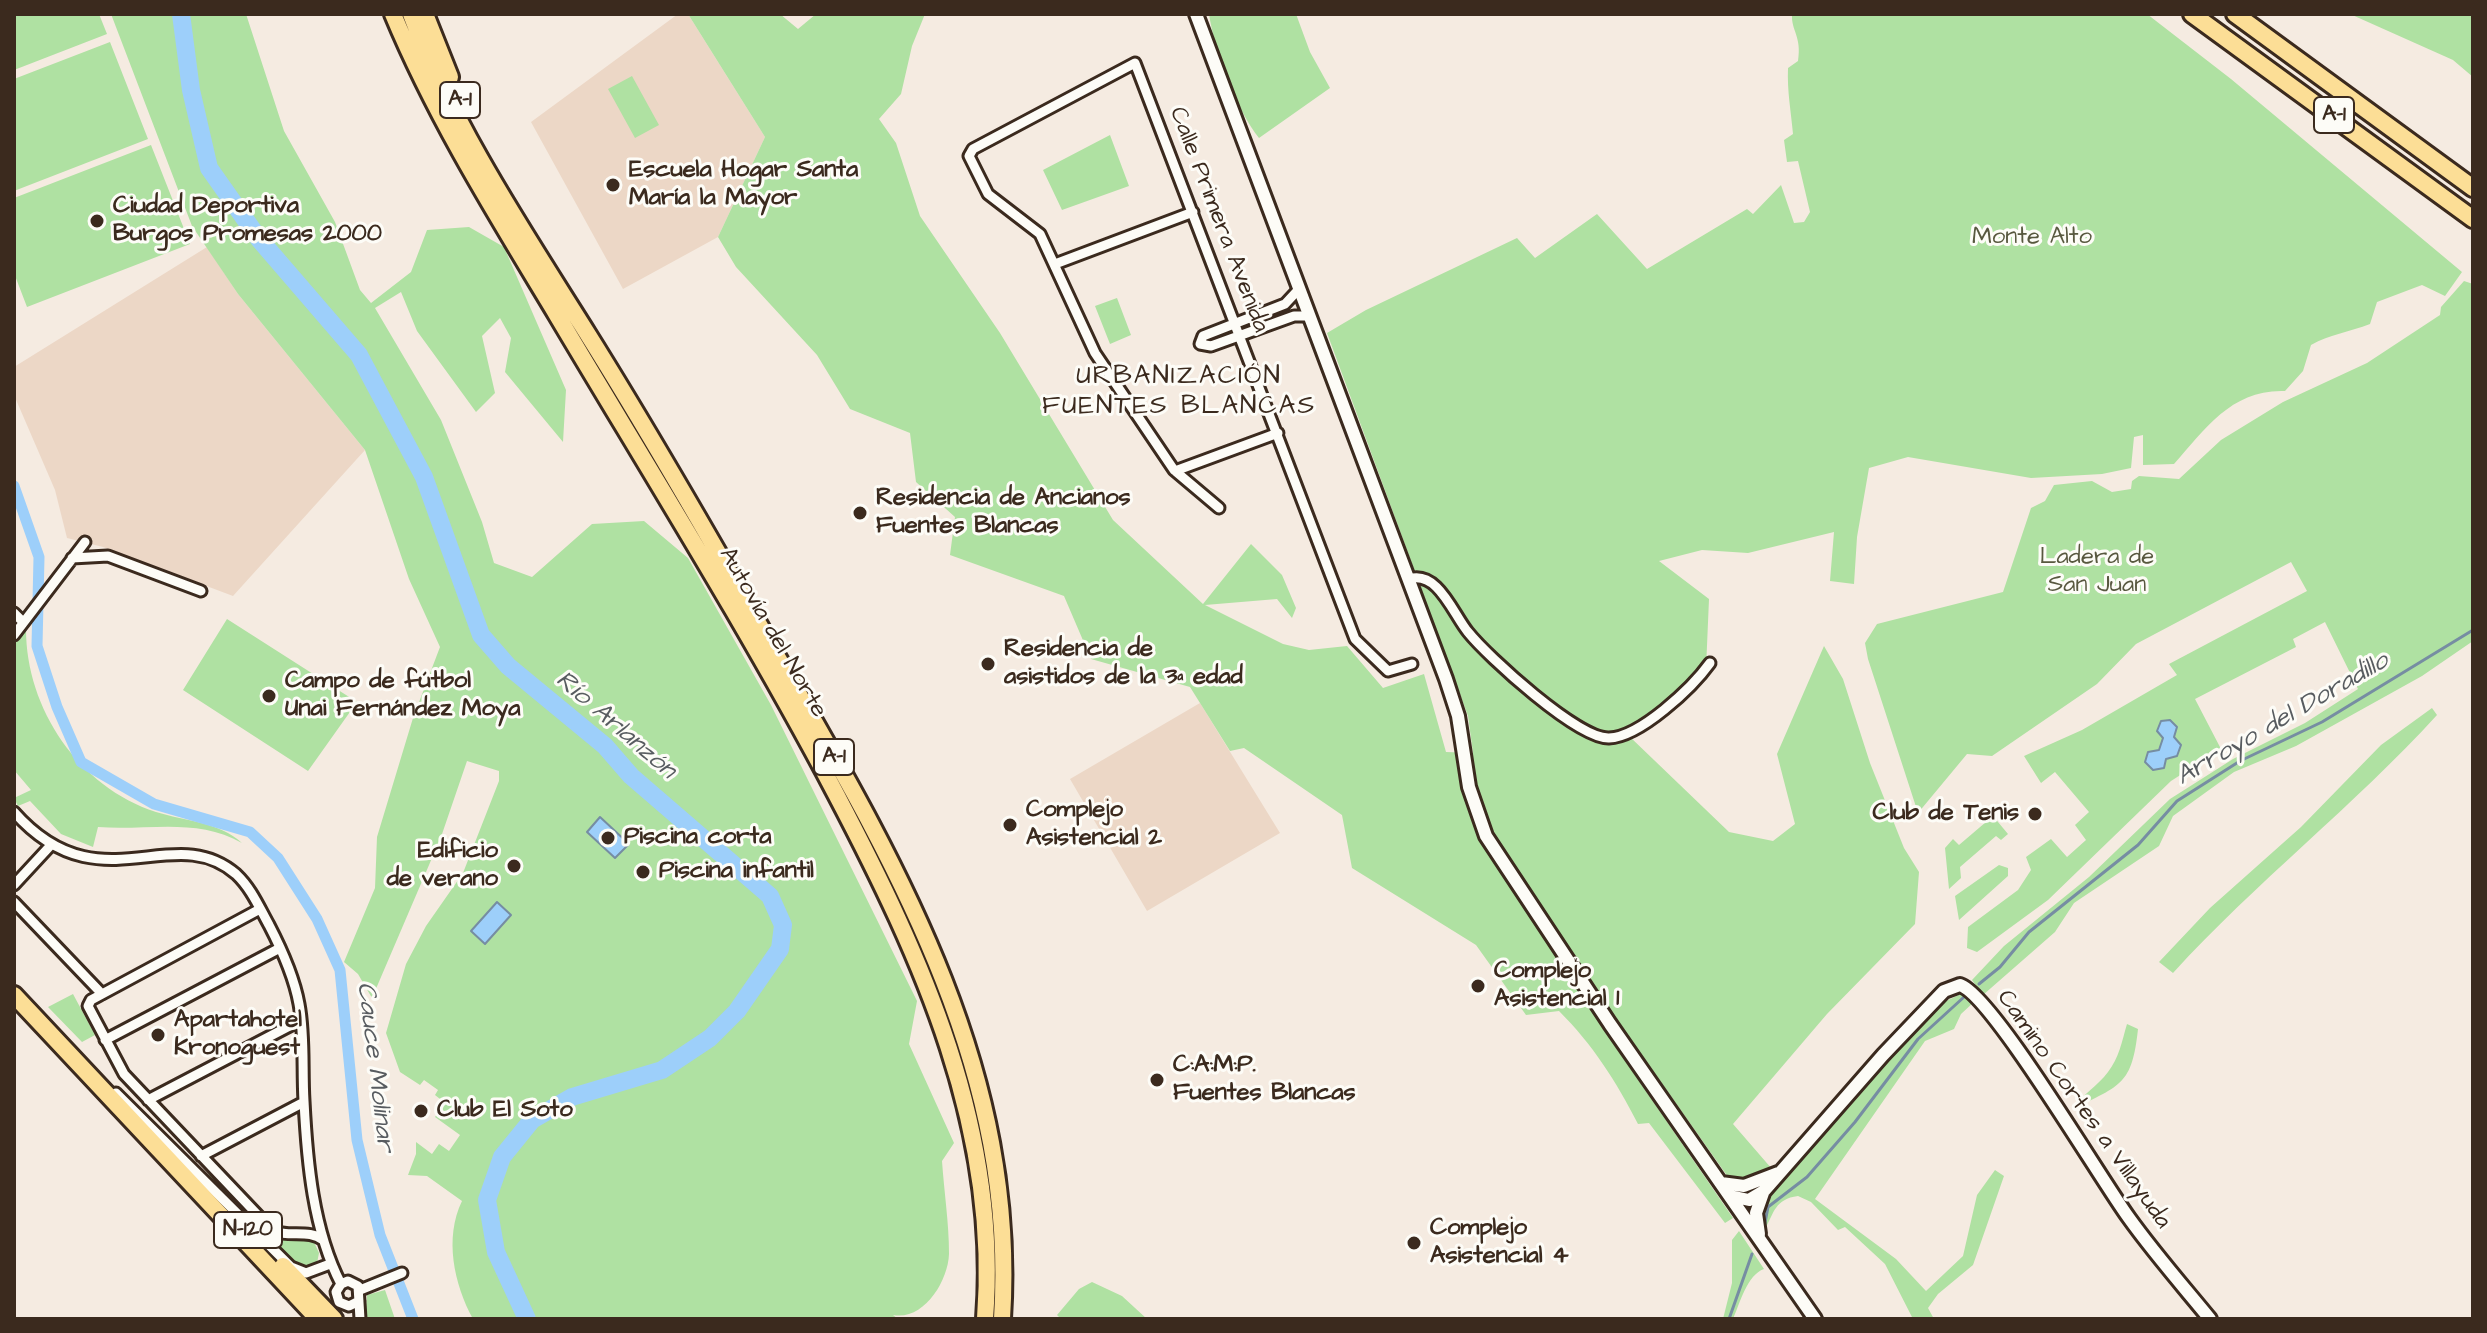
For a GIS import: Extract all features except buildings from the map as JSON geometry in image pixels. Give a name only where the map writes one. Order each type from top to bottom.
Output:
[{"type":"highway","name":"Autovía del Norte","points":[[393,14],[458,146],[723,594],[851,824],[913,951],[946,1035],[969,1111],[983,1193],[982,1297],[985,1319]]},
{"type":"highway","points":[[411,14],[461,122],[586,332]]},
{"type":"highway","name":"A-1","points":[[425,14],[478,140],[586,332]]},
{"type":"highway","name":"A-1","points":[[2192,14],[2473,219]]},
{"type":"highway","name":"A-1","points":[[2235,14],[2473,188]]},
{"type":"highway","name":"Autovía del Norte","points":[[586,332],[808,709],[906,894],[938,966],[975,1067],[995,1147],[1003,1214],[1011,1234],[1008,1294]]},
{"type":"highway","name":"N-120","points":[[14,995],[326,1317]]},
{"type":"highway","points":[[1002,1319],[1008,1294]]},
{"type":"highway","points":[[1008,1294],[1009,1319]]},
{"type":"highway","points":[[976,1319],[982,1297]]},
{"type":"main road","points":[[1196,14],[1458,716],[1467,778],[1486,836],[1815,1319]]},
{"type":"main road","name":"Camino Cortes a Villayuda","points":[[1764,1191],[1883,1055],[1944,991],[1960,985],[1968,987],[2004,1032],[2139,1232],[2210,1319]]},
{"type":"main road","name":"Camino Cortes a Villayuda","points":[[1721,1183],[1744,1186],[1781,1172]]},
{"type":"main road","points":[[1734,1199],[1744,1186]]},
{"type":"main road","points":[[1734,1199],[1749,1200],[1764,1191]]},
{"type":"main road","points":[[1762,1240],[1756,1213],[1764,1191]]},
{"type":"street","name":"Calle Primera Avenida","points":[[1055,264],[1040,234],[988,194],[970,151],[1136,64],[1355,639],[1388,671],[1412,664]]},
{"type":"street","points":[[1193,212],[1055,264],[1095,353],[1175,471],[1219,508]]},
{"type":"street","points":[[1299,289],[1285,304],[1203,336],[1200,344],[1211,346],[1294,316],[1310,316]]},
{"type":"street","points":[[1175,471],[1278,433]]},
{"type":"street","points":[[14,635],[85,542]]},
{"type":"street","points":[[72,558],[108,556],[201,591]]},
{"type":"street","points":[[1409,579],[1423,578],[1439,588],[1483,650],[1563,716],[1600,737],[1625,735],[1638,727],[1692,686],[1710,663]]},
{"type":"street","points":[[14,613],[23,622]]},
{"type":"street","points":[[14,812],[51,845],[102,862],[182,855],[209,858],[243,881],[280,948],[296,988],[301,1020],[304,1102],[323,1240],[338,1288],[337,1299],[346,1306],[359,1295],[402,1273]]},
{"type":"street","points":[[14,885],[51,845]]},
{"type":"street","points":[[14,902],[102,994]]},
{"type":"street","points":[[260,909],[88,1003],[124,1074],[273,1232],[312,1235],[323,1240]]},
{"type":"street","points":[[105,1040],[280,948]]},
{"type":"street","points":[[148,1100],[301,1020]]},
{"type":"street","points":[[98,1084],[112,1089],[130,1106],[291,1267],[306,1273],[330,1264]]},
{"type":"street","points":[[201,1156],[304,1102]]},
{"type":"street","points":[[312,1235],[321,1225]]},
{"type":"street","points":[[326,1317],[338,1288],[352,1282],[359,1295],[360,1319]]},
{"type":"shaded area","points":[[678,14],[688,14],[765,137],[718,237],[623,289],[531,122]]},
{"type":"shaded area","points":[[207,247],[238,294],[365,450],[233,596],[103,547],[67,538],[55,490],[14,395],[14,367]]},
{"type":"shaded area","points":[[1200,703],[1280,833],[1147,911],[1070,779]]},
{"type":"green space","points":[[14,14],[99,14],[107,34],[14,70]]},
{"type":"green space","points":[[111,14],[246,14],[284,131],[335,222],[360,290],[371,303],[411,272],[427,230],[469,227],[504,247],[566,390],[563,442],[505,372],[511,338],[500,318],[482,336],[495,393],[476,412],[417,331],[401,292],[375,308],[441,420],[482,522],[494,563],[532,577],[592,524],[644,521],[688,558],[771,705],[917,1001],[909,1044],[954,1143],[942,1161],[948,1265],[939,1287],[924,1306],[904,1315],[893,1315],[898,1319],[473,1319],[456,1276],[454,1261],[453,1230],[462,1201],[427,1176],[408,1175],[416,1154],[416,1142],[432,1154],[439,1144],[449,1151],[460,1135],[435,1117],[445,1103],[435,1095],[438,1090],[424,1080],[420,1085],[400,1072],[386,1033],[406,964],[426,926],[463,873],[499,781],[499,771],[467,761],[441,837],[372,998],[358,974],[344,962],[375,888],[377,837],[413,718],[440,647],[409,579],[365,450],[238,294],[192,226]]},
{"type":"green space","name":"Monte Alto","points":[[688,14],[780,14],[798,29],[816,14],[925,14],[912,46],[901,94],[879,119],[896,143],[920,216],[1000,333],[1113,520],[1203,604],[1251,544],[1282,575],[1296,608],[1292,618],[1277,599],[1205,605],[1283,644],[1309,650],[1347,646],[1383,688],[1424,674],[1446,752],[1473,753],[1468,716],[1327,333],[1366,310],[1517,238],[1535,258],[1597,214],[1647,269],[1747,209],[1753,214],[1781,185],[1794,223],[1804,222],[1810,212],[1798,161],[1787,162],[1784,140],[1793,134],[1788,68],[1798,61],[1799,52],[1792,14],[2147,14],[2231,79],[2462,272],[2445,296],[2422,285],[2377,302],[2370,324],[2311,345],[2303,371],[2285,391],[2250,396],[2235,404],[2209,425],[2174,464],[2143,465],[2143,435],[2134,437],[2131,468],[2102,474],[2031,478],[1908,457],[1869,468],[1857,537],[1854,584],[1830,581],[1834,532],[1748,553],[1702,550],[1659,561],[1709,599],[1706,669],[1629,736],[1729,832],[1773,841],[1795,824],[1777,754],[1824,646],[1843,679],[1870,763],[1904,848],[1919,872],[1915,924],[1827,1014],[1733,1124],[1772,1169],[1739,1182],[1728,1177],[1617,1020],[1604,1030],[1733,1218],[1725,1223],[1649,1123],[1638,1124],[1603,1064],[1559,1011],[1526,1015],[1476,945],[1352,868],[1342,815],[1244,748],[1230,751],[1190,687],[1091,659],[1064,596],[950,555],[955,517],[916,482],[910,433],[850,409],[817,355],[736,267],[718,237],[765,137]]},
{"type":"green space","points":[[1209,14],[1296,14],[1310,52],[1330,88],[1259,138],[1228,79]]},
{"type":"green space","points":[[2350,14],[2473,14],[2473,77],[2453,60]]},
{"type":"green space","name":"Ciudad Deportiva Burgos Promesas 2000","points":[[110,42],[148,139],[14,191],[14,79]]},
{"type":"green space","points":[[632,76],[659,125],[635,138],[608,89]]},
{"type":"green space","points":[[1110,135],[1129,186],[1062,210],[1043,170]]},
{"type":"green space","name":"Ciudad Deportiva Burgos Promesas 2000","points":[[151,145],[190,244],[27,307],[14,273],[14,198]]},
{"type":"green space","name":"Ladera de San Juan","points":[[2464,281],[2473,284],[2473,641],[2422,676],[2296,746],[2234,772],[2173,816],[2159,846],[2074,903],[2055,932],[1983,995],[1972,980],[2004,946],[2089,877],[2170,799],[2233,759],[2305,723],[2358,689],[2325,622],[2293,639],[2296,647],[2195,699],[2221,749],[2171,781],[2048,900],[1977,952],[1967,948],[1968,927],[2018,890],[2031,870],[2026,857],[2051,839],[2067,857],[2086,840],[2075,825],[2089,812],[2055,772],[2041,783],[2024,756],[2082,730],[2177,675],[2169,664],[2307,591],[2291,562],[2136,644],[2097,684],[1992,756],[1967,754],[1918,813],[1868,659],[1865,643],[1877,624],[2003,592],[2031,508],[2045,501],[2054,485],[2092,481],[2112,492],[2131,489],[2132,481],[2139,476],[2179,479],[2221,440],[2283,402],[2367,363],[2440,315],[2441,307]]},
{"type":"green space","points":[[1117,298],[1131,335],[1110,344],[1095,306]]},
{"type":"green space","name":"Campo de fútbol Unai Fernández Moya","points":[[227,619],[357,702],[308,771],[183,690]]},
{"type":"green space","points":[[26,629],[28,659],[35,688],[62,741],[81,764],[103,784],[128,800],[156,812],[212,826],[242,843],[225,835],[190,828],[98,827],[93,847],[61,834],[30,801],[18,806],[14,798],[31,790],[14,770],[14,643]]},
{"type":"green space","points":[[2432,708],[2437,715],[2405,748],[2173,973],[2159,962],[2210,908],[2301,827],[2381,745]]},
{"type":"green space","points":[[1993,816],[2008,834],[2001,840],[1996,836],[1960,867],[1961,878],[1949,889],[1945,848],[1953,839],[1959,845]]},
{"type":"green space","points":[[1999,865],[2008,868],[2008,876],[1959,920],[1955,896]]},
{"type":"green space","points":[[1965,992],[1974,1002],[1961,1014],[1954,1029],[1925,1041],[1815,1199],[1896,1259],[1926,1291],[1963,1256],[1977,1195],[1995,1170],[2004,1176],[1973,1265],[1938,1294],[1928,1308],[1934,1319],[1913,1319],[1885,1264],[1845,1227],[1838,1230],[1811,1202],[1798,1196],[1780,1203],[1766,1227],[1765,1207],[1770,1196],[1882,1065],[1944,1002]]},
{"type":"green space","points":[[73,994],[95,1035],[82,1042],[48,1007]]},
{"type":"green space","points":[[2127,1024],[2138,1029],[2127,1073],[2113,1088],[2073,1109],[2112,1067]]},
{"type":"green space","points":[[211,1172],[268,1233],[278,1237],[312,1238],[319,1253],[317,1263],[308,1269],[296,1264],[208,1175]]},
{"type":"green space","points":[[1739,1231],[1764,1269],[1749,1283],[1733,1319],[1723,1319],[1732,1283],[1732,1240]]},
{"type":"green space","points":[[1092,1282],[1122,1296],[1147,1319],[1061,1319],[1057,1315],[1079,1289]]},
{"type":"green space","points":[[385,1290],[395,1319],[365,1319],[367,1295]]},
{"type":"water","points":[[2170,720],[2177,727],[2174,737],[2181,745],[2177,756],[2166,759],[2164,768],[2153,770],[2145,762],[2148,752],[2159,750],[2163,738],[2157,731],[2161,721]]},
{"type":"water","name":"Piscina corta","points":[[600,817],[629,844],[615,858],[587,832]]},
{"type":"water","points":[[497,902],[511,915],[485,944],[471,931]]},
{"type":"waterway","name":"Río Arlanzón","points":[[181,14],[191,90],[209,168],[259,239],[359,355],[424,477],[481,635],[508,666],[605,746],[631,776],[770,896],[783,925],[780,949],[737,1011],[710,1038],[662,1070],[572,1097],[532,1120],[502,1157],[487,1200],[496,1252],[527,1319]]},
{"type":"waterway","name":"Cauce Molinar","points":[[14,486],[39,557],[37,646],[57,707],[81,762],[154,804],[250,832],[278,858],[317,919],[340,970],[357,1140],[380,1235],[413,1319]]},
{"type":"waterway","name":"Arroyo del Doradillo","points":[[1979,984],[2000,967],[2029,932],[2138,845],[2177,801],[2240,761],[2322,722],[2473,630]]},
{"type":"waterway","name":"Arroyo del Doradillo","points":[[1764,1228],[1768,1207],[1807,1177],[1855,1122],[1918,1039],[1964,997]]},
{"type":"waterway","name":"Arroyo del Doradillo","points":[[1729,1319],[1752,1254]]},
{"type":"place","name":"Escuela Hogar Santa María la Mayor","points":[[613,185]]},
{"type":"place","name":"Ciudad Deportiva Burgos Promesas 2000","points":[[97,221]]},
{"type":"place","name":"Residencia de Ancianos Fuentes Blancas","points":[[860,513]]},
{"type":"place","name":"Residencia de asistidos de la 3ª edad","points":[[988,664]]},
{"type":"place","name":"Campo de fútbol Unai Fernández Moya","points":[[269,696]]},
{"type":"place","name":"Club de Tenis","points":[[2035,814]]},
{"type":"place","name":"Complejo Asistencial 2","points":[[1010,825]]},
{"type":"place","name":"Piscina corta","points":[[608,838]]},
{"type":"place","name":"Edificio de verano","points":[[514,866]]},
{"type":"place","name":"Piscina infantil","points":[[643,872]]},
{"type":"place","name":"Complejo Asistencial 1","points":[[1478,986]]},
{"type":"place","name":"Apartahotel Kronoguest","points":[[158,1035]]},
{"type":"place","name":"C:A:M:P. Fuentes Blancas","points":[[1157,1080]]},
{"type":"place","name":"Club El Soto","points":[[421,1111]]},
{"type":"place","name":"Complejo Asistencial 4","points":[[1414,1243]]},
{"type":"district","name":"URBANIZACIÓN FUENTES BLANCAS","points":[[1179,393]]}]
